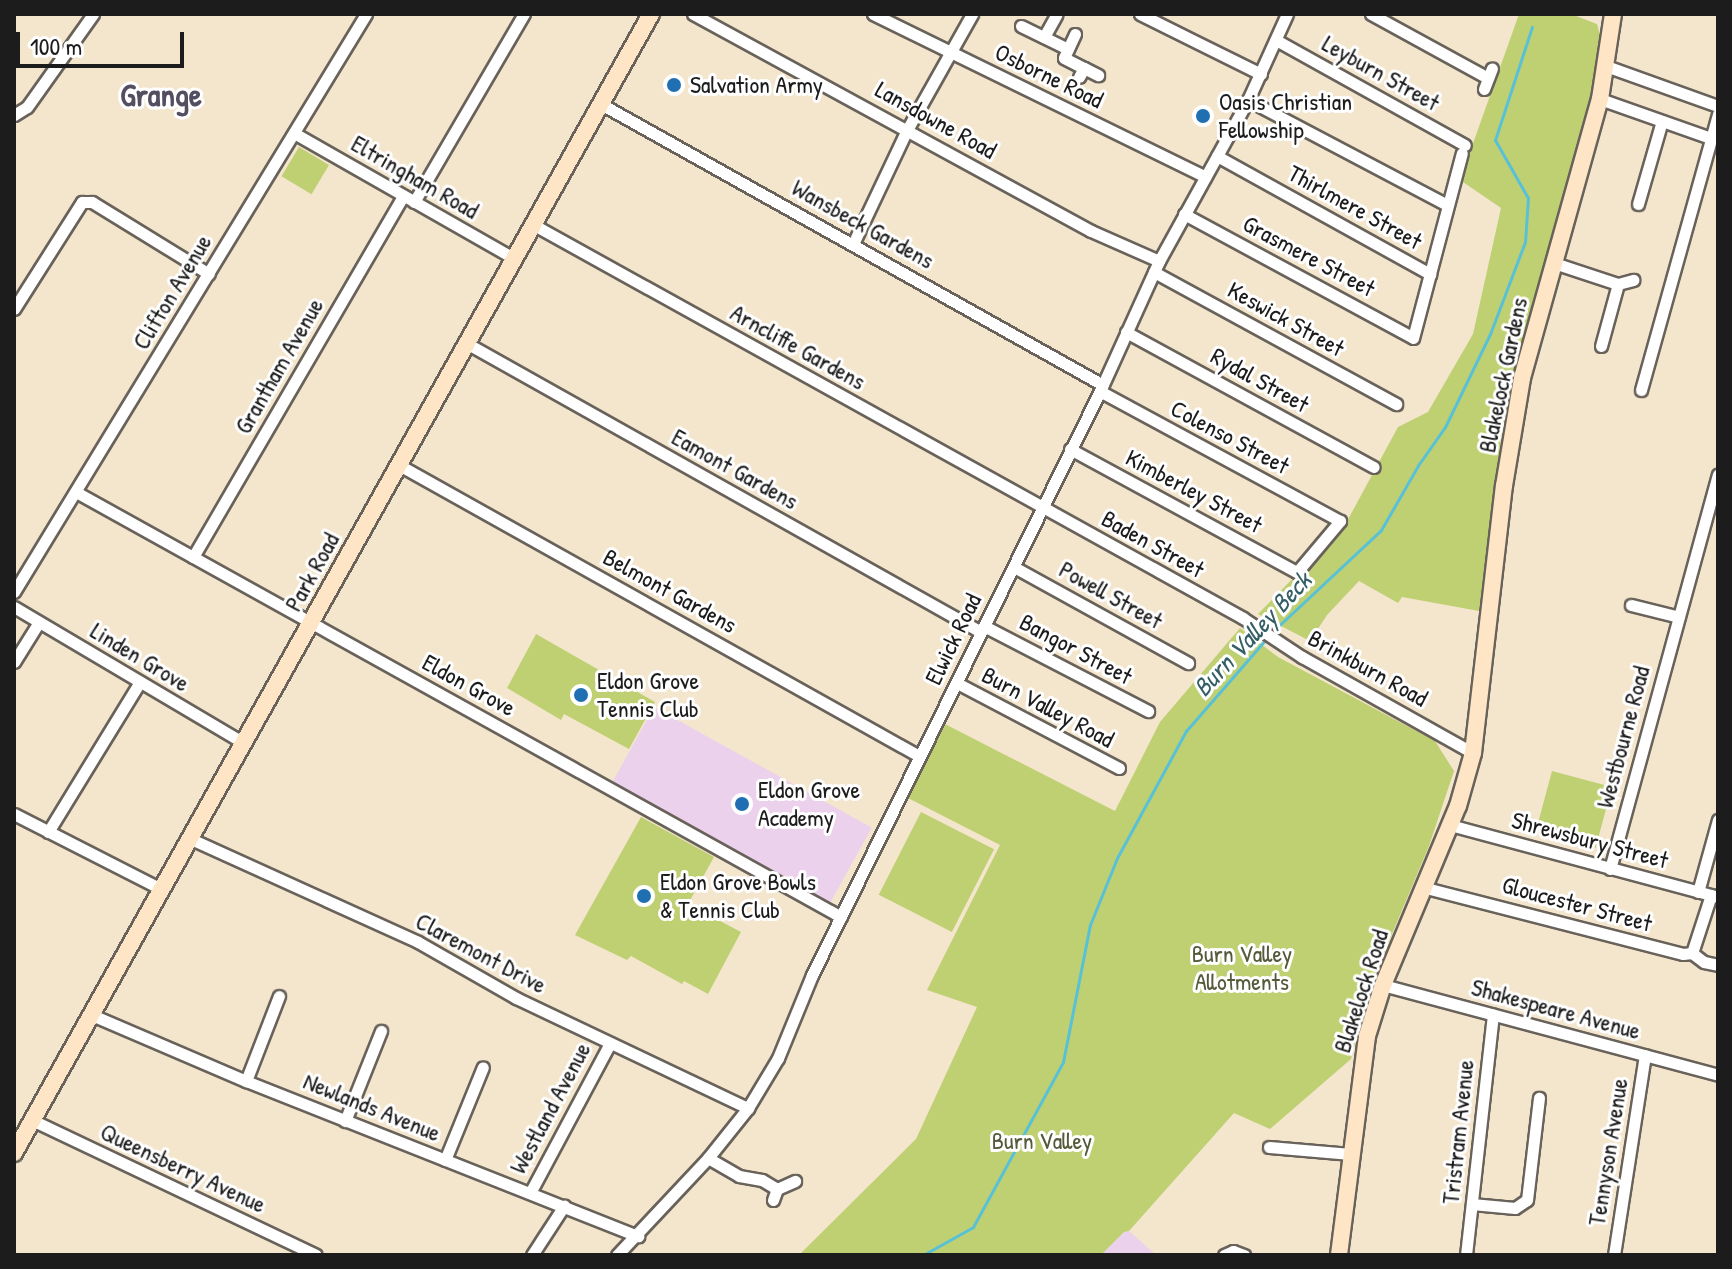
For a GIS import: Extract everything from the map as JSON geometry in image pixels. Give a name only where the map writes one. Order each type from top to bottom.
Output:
[{"type":"street","points":[[14,115],[27,107],[93,14]]},
{"type":"street","name":"Clifton Avenue","points":[[14,592],[366,14]]},
{"type":"street","points":[[414,202],[524,14]]},
{"type":"street","name":"Park Road","points":[[14,1153],[651,14]]},
{"type":"street","name":"Lansdowne Road","points":[[693,14],[1157,266]]},
{"type":"street","name":"Osborne Road","points":[[873,14],[1205,177]]},
{"type":"street","points":[[853,244],[907,130],[972,14]]},
{"type":"street","points":[[1044,37],[1057,14]]},
{"type":"street","points":[[1140,14],[1261,74]]},
{"type":"street","name":"Elwick Road","points":[[617,1255],[708,1158],[748,1108],[778,1058],[841,917],[1101,388],[1157,266],[1248,100],[1287,14]]},
{"type":"street","points":[[1371,14],[1488,78]]},
{"type":"street","name":"Blakelock Gardens","points":[[1473,753],[1516,415],[1600,99],[1613,14]]},
{"type":"street","points":[[1021,26],[1068,49]]},
{"type":"street","points":[[1075,34],[1064,58],[1082,73],[1098,75]]},
{"type":"street","name":"Leyburn Street","points":[[1276,40],[1464,149],[1447,205]]},
{"type":"street","points":[[1606,66],[1718,106]]},
{"type":"street","points":[[1600,99],[1711,138]]},
{"type":"street","points":[[1248,100],[1447,205],[1430,274]]},
{"type":"street","name":"Wansbeck Gardens","points":[[601,104],[853,244],[1101,388]]},
{"type":"street","points":[[1641,390],[1718,114]]},
{"type":"street","points":[[1638,204],[1662,121]]},
{"type":"street","name":"Eltringham Road","points":[[294,133],[515,259]]},
{"type":"street","name":"Thirlmere Street","points":[[1217,156],[1430,274]]},
{"type":"street","name":"Grantham Avenue","points":[[193,557],[403,196]]},
{"type":"street","points":[[14,309],[82,202],[92,202],[209,274]]},
{"type":"street","name":"Grasmere Street","points":[[1184,214],[1413,338],[1430,274]]},
{"type":"street","name":"Arncliffe Gardens","points":[[534,225],[1042,508]]},
{"type":"street","points":[[1554,263],[1618,284],[1633,280]]},
{"type":"street","name":"Keswick Street","points":[[1157,266],[1396,404]]},
{"type":"street","points":[[1601,346],[1618,284]]},
{"type":"street","name":"Rydal Street","points":[[1126,332],[1374,467]]},
{"type":"street","name":"Eamont Gardens","points":[[468,344],[983,629]]},
{"type":"street","name":"Colenso Street","points":[[1101,388],[1340,521],[1297,572]]},
{"type":"street","name":"Kimberley Street","points":[[1070,449],[1297,572]]},
{"type":"street","name":"Belmont Gardens","points":[[399,465],[919,756]]},
{"type":"street","name":"Westbourne Road","points":[[1610,869],[1718,474]]},
{"type":"street","name":"Eldon Grove","points":[[76,492],[841,917]]},
{"type":"street","name":"Baden Street","points":[[1042,508],[1243,618]]},
{"type":"street","name":"Powell Street","points":[[1014,567],[1188,663]]},
{"type":"street","points":[[1631,605],[1679,617]]},
{"type":"street","name":"Linden Grove","points":[[14,607],[244,743]]},
{"type":"street","name":"Brinkburn Road","points":[[1243,618],[1280,644],[1473,753]]},
{"type":"street","points":[[14,662],[39,622]]},
{"type":"street","name":"Bangor Street","points":[[983,629],[1148,711]]},
{"type":"street","points":[[48,832],[140,682]]},
{"type":"street","name":"Burn Valley Road","points":[[957,683],[1119,768]]},
{"type":"street","name":"Blakelock Road","points":[[1339,1255],[1364,1047],[1383,985],[1450,825],[1473,753]]},
{"type":"street","points":[[14,814],[163,890]]},
{"type":"street","name":"Shrewsbury Street","points":[[1450,825],[1715,896]]},
{"type":"street","points":[[1698,892],[1717,828]]},
{"type":"street","name":"Claremont Drive","points":[[191,839],[418,942],[516,998],[748,1108]]},
{"type":"street","name":"Gloucester Street","points":[[1422,887],[1683,954],[1692,953],[1718,965]]},
{"type":"street","points":[[1692,953],[1715,896]]},
{"type":"street","name":"Shakespeare Avenue","points":[[1383,985],[1718,1075]]},
{"type":"street","points":[[246,1081],[279,996]]},
{"type":"street","name":"Newlands Avenue","points":[[92,1015],[246,1081],[638,1236]]},
{"type":"street","name":"Tristram Avenue","points":[[1466,1255],[1493,1015]]},
{"type":"street","points":[[345,1121],[381,1031]]},
{"type":"street","name":"Westland Avenue","points":[[530,1193],[610,1043]]},
{"type":"street","name":"Tennyson Avenue","points":[[1614,1255],[1645,1055]]},
{"type":"street","points":[[445,1160],[483,1067]]},
{"type":"street","points":[[1472,1204],[1515,1208],[1527,1200],[1539,1098]]},
{"type":"street","name":"Queensberry Avenue","points":[[32,1120],[316,1255]]},
{"type":"street","points":[[1269,1147],[1351,1154]]},
{"type":"street","points":[[708,1158],[739,1176],[762,1180],[775,1194],[795,1181]]},
{"type":"street","points":[[532,1255],[564,1206]]},
{"type":"street","points":[[1224,1255],[1233,1251],[1244,1255]]},
{"type":"shaded area","name":"Eldon Grove Academy","points":[[654,707],[872,828],[830,904],[612,783]]},
{"type":"shaded area","points":[[1129,1231],[1156,1255],[1101,1255],[1124,1232]]},
{"type":"green space","points":[[1519,14],[1571,14],[1597,24],[1604,51],[1503,424],[1479,611],[1402,597],[1398,603],[1359,581],[1327,615],[1310,641],[1258,614],[1345,525],[1398,427],[1428,412],[1473,334],[1501,208],[1460,180]]},
{"type":"green space","points":[[299,147],[329,165],[311,194],[281,176]]},
{"type":"green space","points":[[1240,628],[1278,657],[1435,741],[1454,771],[1429,846],[1371,984],[1351,1059],[1270,1129],[1234,1113],[1129,1231],[1124,1232],[1101,1255],[799,1255],[916,1139],[977,1007],[927,990],[1000,845],[908,798],[941,722],[1115,811],[1160,722]]},
{"type":"green space","name":"Eldon Grove Tennis Club","points":[[536,634],[655,702],[629,749],[564,714],[561,720],[507,688]]},
{"type":"green space","points":[[1552,771],[1612,787],[1596,848],[1536,832]]},
{"type":"green space","points":[[921,812],[994,849],[952,932],[879,895]]},
{"type":"green space","name":"Eldon Grove Bowls & Tennis Club","points":[[641,817],[714,857],[688,904],[741,932],[708,994],[684,981],[682,984],[631,956],[627,960],[575,935]]},
{"type":"waterway","name":"Burn Valley Beck","points":[[1271,633],[1381,530],[1419,464],[1445,427],[1490,334],[1525,242],[1528,198],[1495,140],[1532,27]]},
{"type":"waterway","name":"Burn Valley Beck","points":[[923,1255],[973,1227],[1063,1062],[1090,925],[1117,858],[1186,731],[1266,639]]},
{"type":"place","name":"Salvation Army","points":[[674,85]]},
{"type":"place","name":"Oasis Christian Fellowship","points":[[1203,116]]},
{"type":"place","name":"Eldon Grove Tennis Club","points":[[581,695]]},
{"type":"place","name":"Eldon Grove Academy","points":[[742,804]]},
{"type":"place","name":"Eldon Grove Bowls & Tennis Club","points":[[644,896]]},
{"type":"district","name":"Grange","points":[[161,95]]},
{"type":"park label","name":"Burn Valley Allotments","points":[[1242,968]]},
{"type":"park label","name":"Burn Valley","points":[[1042,1141]]}]
